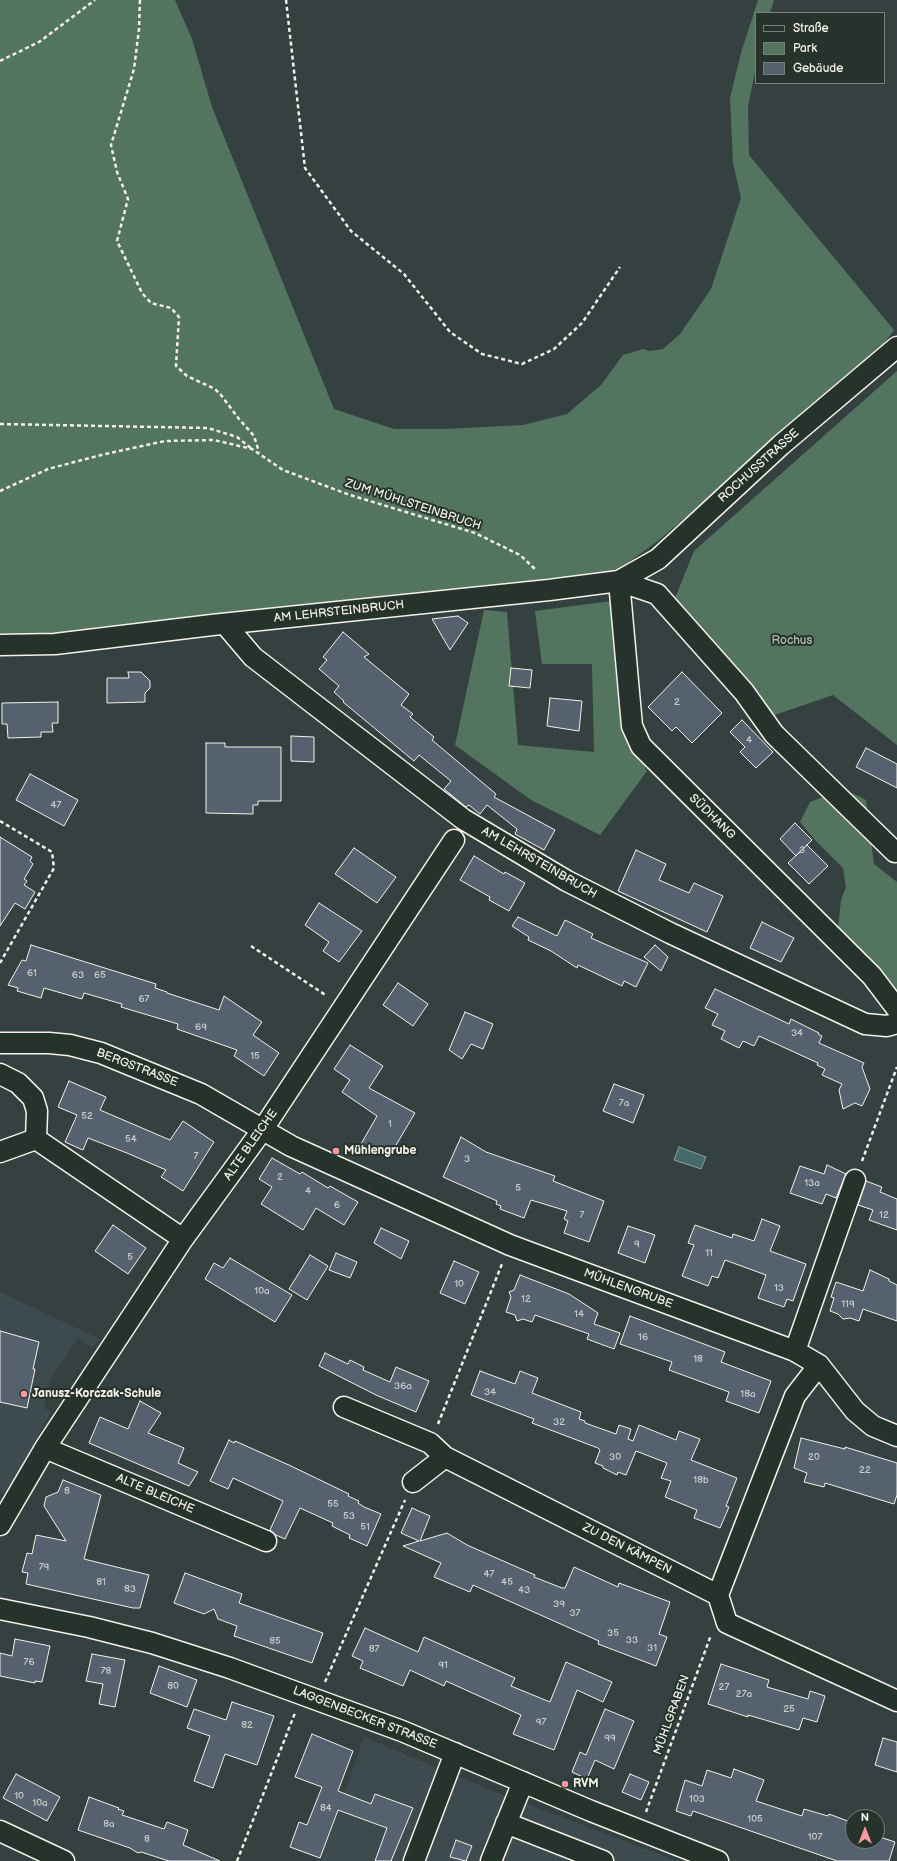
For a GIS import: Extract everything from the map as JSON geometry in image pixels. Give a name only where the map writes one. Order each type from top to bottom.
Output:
[{"type":"street","name":"ROCHUSSTRASSE","points":[[619,581],[658,559],[781,445],[897,347]]},
{"type":"street","name":"AM LEHRSTEINBRUCH","points":[[0,645],[54,644],[225,624],[550,590],[619,581]]},
{"type":"street","points":[[619,581],[657,594],[744,692],[774,734],[895,852]]},
{"type":"street","name":"SÜDHANG","points":[[619,581],[632,726],[641,746],[670,777],[811,913],[861,964],[897,1009]]},
{"type":"street","name":"AM LEHRSTEINBRUCH","points":[[225,624],[253,657],[464,819],[554,873],[670,933],[865,1024],[887,1026],[897,1023]]},
{"type":"street","name":"ALTE BLEICHE","points":[[0,1525],[45,1448],[183,1239],[263,1129],[454,840]]},
{"type":"street","name":"BERGSTRASSE","points":[[0,1043],[49,1042],[70,1045],[101,1053],[201,1094],[263,1129]]},
{"type":"street","points":[[0,1074],[18,1083],[33,1098],[37,1111],[36,1139]]},
{"type":"street","name":"MÜHLENGRUBE","points":[[263,1129],[298,1149],[510,1245],[795,1351],[819,1365],[855,1411],[873,1426],[897,1436]]},
{"type":"street","points":[[0,1152],[36,1139]]},
{"type":"street","points":[[36,1139],[183,1239]]},
{"type":"street","points":[[795,1351],[855,1180]]},
{"type":"street","points":[[819,1365],[795,1396],[720,1601],[727,1622],[897,1701]]},
{"type":"street","name":"ZU DEN KÄMPEN","points":[[344,1407],[430,1443],[445,1457],[720,1601]]},
{"type":"street","name":"ALTE BLEICHE","points":[[45,1448],[266,1541]]},
{"type":"street","points":[[414,1482],[445,1457]]},
{"type":"street","name":"LAGGENBECKER STRASSE","points":[[0,1609],[89,1627],[152,1643],[208,1660],[455,1753],[718,1861]]},
{"type":"street","points":[[414,1861],[455,1753]]},
{"type":"street","points":[[491,1861],[523,1782]]},
{"type":"street","points":[[506,1823],[603,1861]]},
{"type":"street","points":[[0,1831],[64,1861]]},
{"type":"path","points":[[0,61],[39,42],[95,0]]},
{"type":"path","points":[[140,0],[139,29],[134,69],[111,145],[118,172],[128,199],[117,241],[142,293],[151,303],[171,308],[179,317],[176,366],[187,376],[215,389],[222,394],[239,419],[254,436],[260,453]]},
{"type":"path","points":[[286,0],[305,168],[351,231],[404,274],[450,332],[482,354],[522,364],[554,349],[582,323],[620,267]]},
{"type":"path","points":[[0,424],[208,428],[237,437],[252,449]]},
{"type":"path","points":[[0,491],[48,469],[101,455],[165,441],[214,440],[252,449]]},
{"type":"path","name":"ZUM MÜHLSTEINBRUCH","points":[[252,449],[283,470],[350,495],[475,533],[520,555],[542,577],[550,590]]},
{"type":"path","points":[[0,821],[52,852],[54,868],[0,963]]},
{"type":"path","points":[[251,946],[343,1008]]},
{"type":"path","points":[[855,1180],[897,1067]]},
{"type":"path","points":[[430,1443],[510,1245]]},
{"type":"path","points":[[237,1861],[293,1714],[325,1682],[414,1482]]},
{"type":"path","name":"MÜHLGRABEN","points":[[640,1830],[720,1601]]},
{"type":"shaded area","name":"Janusz-Korczak-Schule","points":[[0,1292],[100,1339],[93,1348],[78,1338],[50,1380],[44,1408],[51,1412],[7,1492],[0,1493]]},
{"type":"shaded area","points":[[364,1737],[500,1794],[678,1861],[320,1861]]},
{"type":"green space","points":[[0,0],[175,0],[192,39],[212,107],[334,409],[394,429],[444,429],[523,425],[567,414],[601,385],[623,355],[643,349],[650,351],[663,349],[680,334],[711,289],[741,198],[733,163],[730,98],[741,53],[758,0],[774,0],[770,12],[755,12],[755,72],[748,107],[749,155],[894,330],[874,357],[659,540],[618,570],[600,576],[52,636],[0,637]]},
{"type":"green space","name":"Rochus","points":[[897,371],[897,745],[833,695],[772,716],[673,603],[694,551]]},
{"type":"green space","points":[[612,601],[624,729],[647,771],[600,835],[531,800],[455,745],[484,610],[507,612],[518,745],[594,752],[592,664],[542,664],[535,611]]},
{"type":"green space","points":[[844,789],[866,800],[874,864],[897,882],[897,995],[838,928],[841,900],[846,887],[843,868],[814,839],[800,822],[810,802]]},
{"type":"water","points":[[679,1147],[706,1157],[701,1169],[674,1160]]},
{"type":"building","points":[[458,616],[468,623],[450,650],[432,619]]},
{"type":"building","points":[[343,632],[369,654],[364,657],[409,694],[401,705],[413,714],[410,717],[434,737],[432,740],[496,794],[494,797],[555,830],[544,850],[515,834],[517,829],[487,805],[480,814],[469,805],[466,807],[444,789],[451,781],[419,755],[414,761],[343,702],[344,701],[334,692],[339,686],[319,669],[327,660],[323,657]]},
{"type":"building","points":[[511,668],[532,670],[530,688],[509,686]]},
{"type":"building","points":[[128,672],[141,672],[150,681],[150,688],[145,693],[145,702],[107,703],[107,678],[129,678]]},
{"type":"building","points":[[682,672],[722,713],[692,743],[676,727],[672,731],[648,707]]},
{"type":"building","points":[[550,698],[582,701],[579,731],[547,726]]},
{"type":"building","points":[[58,702],[58,723],[52,723],[53,732],[41,732],[41,737],[8,738],[7,724],[2,724],[2,703]]},
{"type":"building","points":[[742,720],[773,752],[756,768],[740,752],[745,747],[730,732]]},
{"type":"building","points":[[291,736],[314,737],[314,762],[291,761]]},
{"type":"building","points":[[206,743],[225,743],[225,747],[281,747],[281,801],[258,801],[258,805],[253,805],[253,814],[206,813]]},
{"type":"building","points":[[866,748],[897,764],[897,788],[856,767]]},
{"type":"building","points":[[30,774],[78,800],[64,826],[16,800]]},
{"type":"building","points":[[795,823],[812,840],[796,856],[780,839]]},
{"type":"building","points":[[0,837],[32,857],[30,861],[33,864],[24,879],[27,881],[24,885],[35,892],[25,909],[15,903],[0,926]]},
{"type":"building","points":[[807,845],[828,866],[809,884],[788,863]]},
{"type":"building","points":[[354,848],[396,877],[377,903],[335,874]]},
{"type":"building","points":[[636,850],[666,864],[659,880],[689,893],[694,883],[723,896],[707,932],[618,891]]},
{"type":"building","points":[[474,856],[504,874],[505,872],[525,883],[509,911],[489,900],[490,897],[460,880]]},
{"type":"building","points":[[319,903],[362,931],[339,962],[323,951],[329,942],[305,925]]},
{"type":"building","points":[[518,917],[557,936],[565,920],[593,934],[591,938],[648,963],[636,987],[624,981],[622,986],[578,965],[577,968],[551,951],[528,940],[529,937],[512,926]]},
{"type":"building","points":[[762,922],[794,938],[781,962],[750,948]]},
{"type":"building","points":[[31,945],[156,984],[155,988],[167,993],[219,1010],[224,996],[262,1022],[253,1035],[279,1053],[264,1076],[234,1056],[237,1050],[177,1029],[178,1024],[121,1007],[122,1004],[84,993],[82,999],[44,988],[41,998],[17,991],[18,988],[8,985],[22,960],[26,961]]},
{"type":"building","points":[[655,945],[668,957],[661,971],[644,957]]},
{"type":"building","points":[[398,983],[428,1004],[413,1026],[383,1005]]},
{"type":"building","points":[[715,989],[789,1024],[791,1019],[819,1033],[818,1034],[822,1036],[819,1043],[864,1063],[862,1067],[870,1089],[862,1106],[855,1103],[843,1109],[839,1090],[842,1084],[822,1075],[825,1069],[817,1065],[818,1063],[759,1036],[754,1046],[743,1041],[739,1048],[721,1039],[725,1031],[712,1025],[718,1014],[705,1008]]},
{"type":"building","points":[[465,1012],[493,1024],[483,1049],[471,1044],[462,1059],[449,1050]]},
{"type":"building","points":[[350,1045],[383,1066],[369,1088],[415,1113],[389,1157],[361,1144],[377,1116],[342,1092],[350,1080],[334,1069]]},
{"type":"building","points":[[69,1081],[106,1097],[100,1110],[170,1140],[183,1121],[214,1142],[183,1191],[161,1177],[166,1170],[127,1153],[88,1138],[83,1150],[65,1142],[77,1115],[58,1107]]},
{"type":"building","points":[[614,1084],[644,1095],[633,1123],[603,1111]]},
{"type":"building","points":[[461,1137],[486,1152],[555,1176],[553,1181],[604,1201],[589,1242],[564,1233],[568,1221],[564,1219],[567,1211],[531,1200],[524,1218],[500,1209],[501,1206],[496,1204],[497,1201],[443,1177]]},
{"type":"building","points":[[272,1158],[300,1174],[302,1172],[328,1188],[330,1186],[358,1202],[344,1225],[316,1208],[303,1230],[261,1204],[272,1187],[259,1179]]},
{"type":"building","points":[[827,1165],[846,1174],[836,1198],[826,1194],[822,1204],[790,1193],[800,1166],[824,1174]]},
{"type":"building","points":[[866,1181],[882,1187],[880,1192],[897,1199],[897,1230],[869,1220],[873,1210],[858,1205]]},
{"type":"building","points":[[762,1219],[780,1226],[770,1251],[806,1264],[793,1301],[787,1299],[784,1307],[758,1298],[766,1275],[725,1260],[718,1278],[712,1276],[708,1286],[682,1276],[694,1245],[688,1243],[695,1225],[732,1238],[733,1234],[754,1241]]},
{"type":"building","points":[[113,1225],[146,1248],[128,1274],[95,1251]]},
{"type":"building","points":[[628,1226],[655,1235],[645,1263],[618,1253]]},
{"type":"building","points":[[381,1228],[409,1241],[401,1259],[374,1243]]},
{"type":"building","points":[[336,1253],[357,1262],[350,1278],[329,1270]]},
{"type":"building","points":[[310,1255],[328,1266],[307,1300],[289,1289]]},
{"type":"building","points":[[230,1258],[292,1295],[275,1322],[205,1279],[214,1263],[223,1268]]},
{"type":"building","points":[[454,1261],[479,1272],[465,1304],[440,1293]]},
{"type":"building","points":[[870,1270],[889,1279],[889,1281],[897,1285],[897,1321],[863,1309],[859,1321],[850,1318],[843,1319],[838,1314],[830,1311],[834,1298],[831,1297],[836,1282],[863,1291]]},
{"type":"building","points":[[520,1275],[569,1294],[598,1313],[594,1324],[620,1333],[614,1349],[587,1339],[589,1334],[535,1315],[532,1322],[523,1319],[517,1321],[515,1315],[506,1312],[511,1297],[509,1292],[514,1290]]},
{"type":"building","points":[[630,1316],[725,1352],[721,1362],[771,1381],[759,1413],[726,1401],[729,1392],[669,1370],[672,1362],[620,1344]]},
{"type":"building","name":"Janusz-Korczak-Schule","points":[[0,1331],[39,1342],[27,1408],[0,1402]]},
{"type":"building","points":[[325,1353],[348,1364],[350,1360],[364,1367],[363,1370],[390,1382],[396,1367],[429,1381],[416,1412],[376,1395],[319,1366]]},
{"type":"building","points":[[480,1371],[515,1384],[520,1371],[538,1378],[532,1393],[581,1412],[579,1419],[585,1421],[585,1423],[616,1434],[619,1425],[631,1429],[628,1439],[633,1441],[639,1425],[676,1440],[679,1431],[700,1439],[691,1460],[737,1478],[726,1506],[729,1507],[720,1528],[694,1518],[697,1510],[665,1497],[671,1481],[661,1478],[667,1463],[636,1451],[626,1475],[618,1472],[617,1475],[595,1463],[600,1450],[598,1448],[532,1423],[534,1419],[471,1395]]},
{"type":"building","points":[[140,1401],[161,1413],[148,1433],[184,1448],[178,1463],[198,1472],[189,1486],[89,1443],[100,1417],[128,1429]]},
{"type":"building","points":[[801,1438],[845,1449],[845,1447],[897,1463],[897,1495],[894,1504],[825,1483],[824,1487],[804,1482],[807,1473],[794,1468]]},
{"type":"building","points":[[229,1440],[234,1443],[235,1441],[291,1466],[349,1494],[348,1496],[359,1501],[358,1503],[364,1507],[381,1514],[367,1546],[349,1538],[350,1535],[332,1526],[333,1523],[300,1508],[285,1539],[276,1535],[270,1530],[283,1501],[233,1478],[228,1489],[210,1481]]},
{"type":"building","points":[[63,1480],[101,1495],[84,1559],[149,1575],[140,1608],[133,1608],[26,1584],[28,1573],[22,1572],[27,1553],[32,1554],[36,1535],[66,1541],[44,1506],[46,1497],[58,1492]]},
{"type":"building","points":[[412,1508],[430,1516],[420,1541],[447,1533],[467,1545],[535,1575],[534,1577],[562,1588],[565,1588],[574,1567],[618,1587],[619,1583],[670,1602],[659,1634],[667,1637],[656,1666],[598,1644],[599,1641],[473,1585],[470,1592],[434,1577],[441,1563],[403,1546],[419,1541],[401,1533]]},
{"type":"building","points":[[185,1573],[242,1594],[239,1603],[323,1633],[312,1663],[234,1636],[237,1626],[218,1619],[214,1609],[204,1614],[174,1603]]},
{"type":"building","points":[[365,1628],[418,1652],[424,1637],[515,1678],[511,1686],[550,1702],[566,1662],[612,1682],[603,1702],[577,1690],[554,1750],[513,1734],[521,1715],[446,1681],[444,1686],[410,1670],[403,1686],[360,1668],[363,1661],[352,1656]]},
{"type":"building","points":[[15,1639],[50,1646],[42,1682],[35,1681],[35,1683],[0,1676],[0,1653],[12,1656]]},
{"type":"building","points":[[92,1654],[125,1660],[115,1707],[99,1704],[103,1684],[86,1681]]},
{"type":"building","points":[[721,1664],[769,1680],[767,1687],[808,1699],[810,1691],[825,1696],[817,1722],[803,1718],[799,1730],[748,1715],[748,1717],[708,1704]]},
{"type":"building","points":[[159,1666],[197,1680],[187,1707],[150,1693]]},
{"type":"building","points":[[232,1702],[274,1716],[257,1765],[225,1754],[213,1788],[194,1781],[210,1736],[187,1728],[194,1709],[226,1720]]},
{"type":"building","points":[[605,1709],[634,1721],[614,1769],[595,1760],[587,1779],[572,1772],[580,1752],[586,1755]]},
{"type":"building","points":[[312,1734],[353,1751],[338,1791],[371,1804],[375,1794],[413,1808],[391,1861],[375,1861],[387,1828],[338,1810],[320,1858],[290,1847],[299,1822],[307,1825],[322,1787],[295,1777]]},
{"type":"building","points":[[883,1738],[897,1742],[897,1772],[875,1765]]},
{"type":"building","points":[[734,1769],[764,1780],[756,1801],[802,1816],[804,1809],[828,1816],[829,1814],[845,1820],[845,1849],[885,1849],[885,1839],[895,1842],[889,1861],[837,1861],[693,1811],[691,1816],[676,1811],[685,1780],[702,1786],[707,1770],[731,1778]]},
{"type":"building","points":[[16,1774],[60,1797],[47,1821],[3,1798]]},
{"type":"building","points":[[630,1774],[649,1782],[641,1800],[622,1792]]},
{"type":"building","points":[[89,1797],[119,1808],[118,1809],[124,1811],[122,1815],[164,1829],[167,1822],[188,1830],[183,1845],[220,1861],[169,1861],[141,1852],[138,1853],[130,1848],[78,1830]]},
{"type":"building","points":[[456,1840],[472,1846],[466,1861],[450,1857]]},
{"type":"place","name":"Mühlengrube","points":[[336,1151]]},
{"type":"place","name":"Janusz-Korczak-Schule","points":[[24,1394]]},
{"type":"place","name":"RVM","points":[[565,1784]]}]
